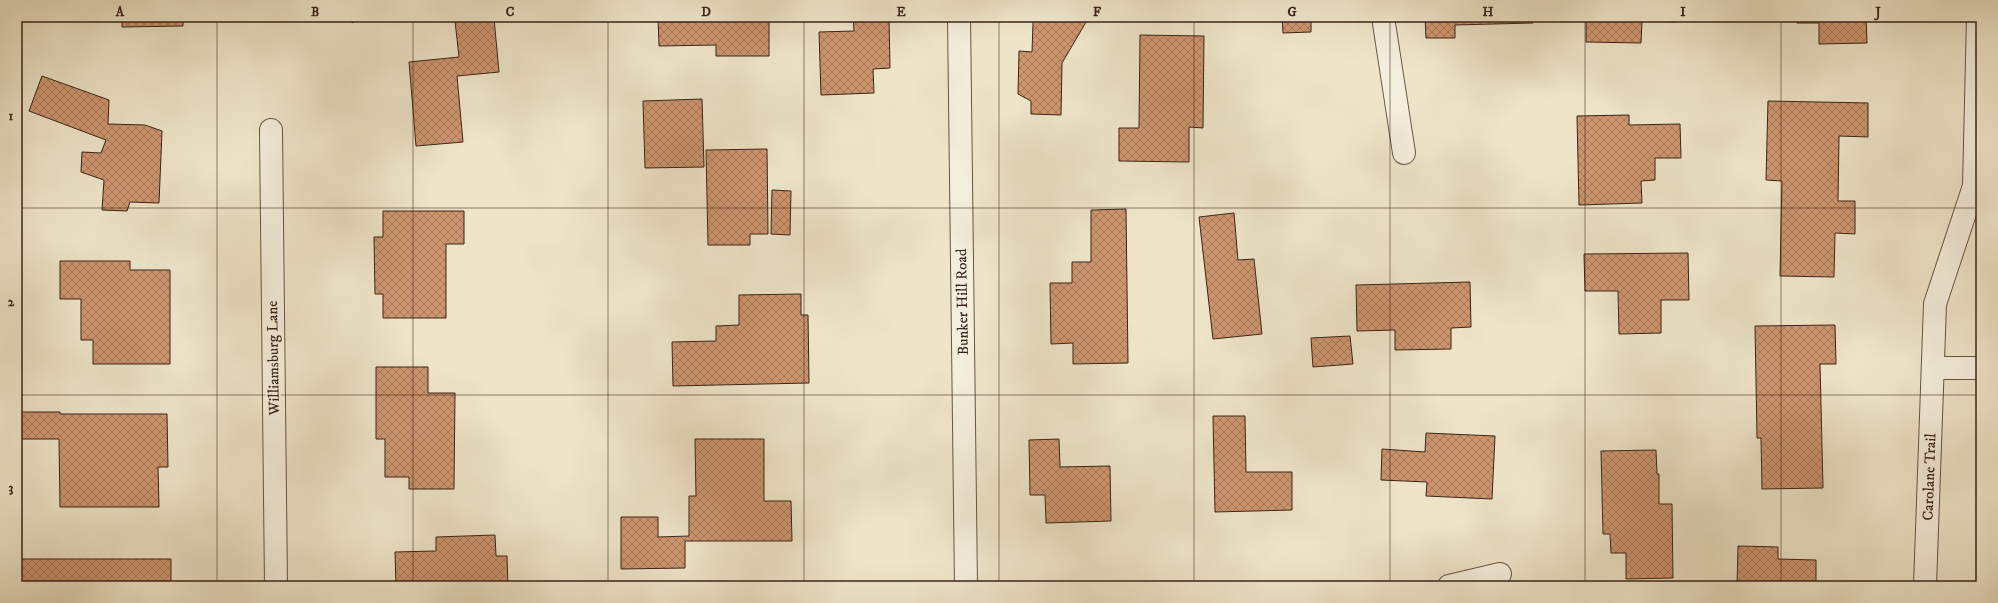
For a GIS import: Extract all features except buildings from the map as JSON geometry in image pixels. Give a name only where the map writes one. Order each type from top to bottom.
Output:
[{"type":"street","name":"Bunker Hill Road","points":[[959,17],[966,586]]},
{"type":"street","points":[[1383,17],[1404,153]]},
{"type":"street","name":"Carolane Trail","points":[[1925,586],[1935,304],[1974,186],[1978,17]]},
{"type":"street","name":"Williamsburg Lane","points":[[271,130],[276,586]]},
{"type":"street","points":[[1933,368],[1981,368]]},
{"type":"street","points":[[1449,586],[1500,574]]}]
